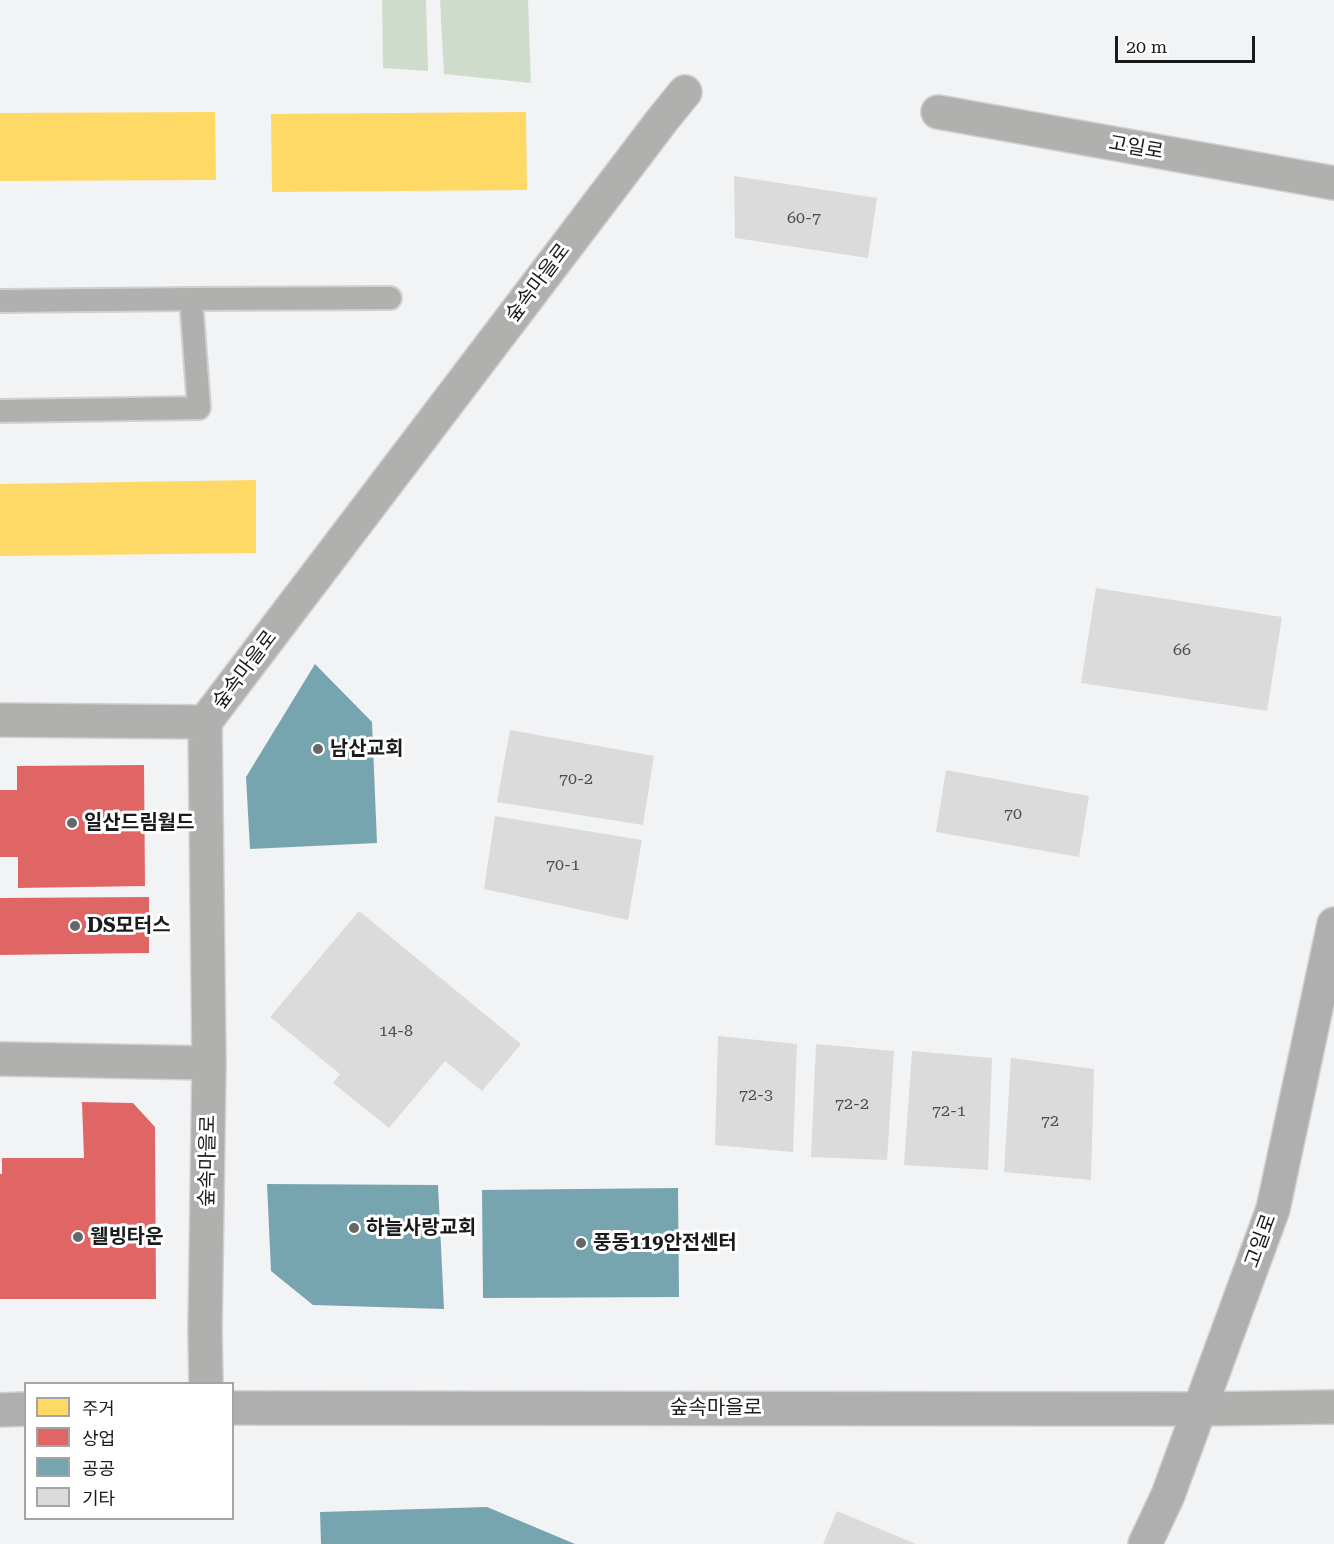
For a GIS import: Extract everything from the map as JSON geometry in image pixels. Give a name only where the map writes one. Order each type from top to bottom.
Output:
[{"type":"main road","name":"고일로","points":[[1145,1544],[1168,1495],[1273,1209],[1334,924]]},
{"type":"main road","name":"숲속마을로","points":[[234,1408],[1200,1409]]},
{"type":"main road","points":[[0,1410],[24,1410]]},
{"type":"street","name":"숲속마을로","points":[[207,1382],[205,1331],[209,1063],[205,722],[655,128],[685,92]]},
{"type":"street","name":"고일로","points":[[938,112],[1334,183]]},
{"type":"street","points":[[0,720],[205,722]]},
{"type":"street","points":[[0,1059],[209,1063]]},
{"type":"street","points":[[1200,1409],[1334,1407]]},
{"type":"lane","points":[[0,302],[390,298]]},
{"type":"lane","points":[[0,411],[199,408],[191,299]]},
{"type":"green space","points":[[382,0],[426,0],[428,71],[383,68]]},
{"type":"green space","points":[[440,0],[528,0],[531,83],[444,74]]},
{"type":"building: 주거","points":[[215,112],[216,180],[0,181],[0,113]]},
{"type":"building: 주거","points":[[526,112],[527,190],[272,192],[271,114]]},
{"type":"building: 주거","points":[[256,480],[256,553],[0,556],[0,484]]},
{"type":"building: 상업","name":"일산드림월드","points":[[144,765],[145,886],[18,888],[18,857],[0,857],[0,790],[17,790],[17,766]]},
{"type":"building: 상업","name":"DS모터스","points":[[149,897],[149,953],[0,955],[0,898]]},
{"type":"building: 상업","name":"웰빙타운","points":[[82,1102],[133,1103],[155,1127],[156,1299],[0,1299],[2,1158],[84,1158]]},
{"type":"building: 공공","name":"남산교회","points":[[315,664],[372,722],[377,843],[250,849],[246,777]]},
{"type":"building: 공공","name":"하늘사랑교회","points":[[267,1184],[438,1185],[444,1309],[313,1305],[271,1271]]},
{"type":"building: 공공","name":"풍동119안전센터","points":[[678,1188],[679,1297],[483,1298],[482,1190]]},
{"type":"building: 공공","points":[[487,1507],[575,1544],[321,1544],[320,1512]]},
{"type":"building: 기타","points":[[734,176],[877,198],[868,258],[735,238]]},
{"type":"building: 기타","points":[[1096,588],[1282,617],[1267,711],[1081,683]]},
{"type":"building: 기타","points":[[510,730],[654,756],[643,825],[497,802]]},
{"type":"building: 기타","points":[[946,770],[1089,796],[1079,857],[936,832]]},
{"type":"building: 기타","points":[[495,816],[642,840],[628,920],[484,889]]},
{"type":"building: 기타","points":[[359,911],[521,1044],[482,1091],[445,1061],[389,1128],[333,1083],[340,1074],[270,1017]]},
{"type":"building: 기타","points":[[718,1036],[797,1044],[793,1152],[715,1145]]},
{"type":"building: 기타","points":[[816,1044],[894,1051],[887,1160],[811,1157]]},
{"type":"building: 기타","points":[[912,1051],[992,1058],[988,1170],[904,1165]]},
{"type":"building: 기타","points":[[1011,1058],[1094,1069],[1091,1180],[1004,1172]]},
{"type":"building: 기타","points":[[837,1511],[916,1544],[823,1544]]},
{"type":"place","name":"남산교회","points":[[318,749]]},
{"type":"place","name":"일산드림월드","points":[[72,823]]},
{"type":"place","name":"DS모터스","points":[[75,926]]},
{"type":"place","name":"하늘사랑교회","points":[[354,1228]]},
{"type":"place","name":"웰빙타운","points":[[78,1237]]},
{"type":"place","name":"풍동119안전센터","points":[[581,1243]]}]
